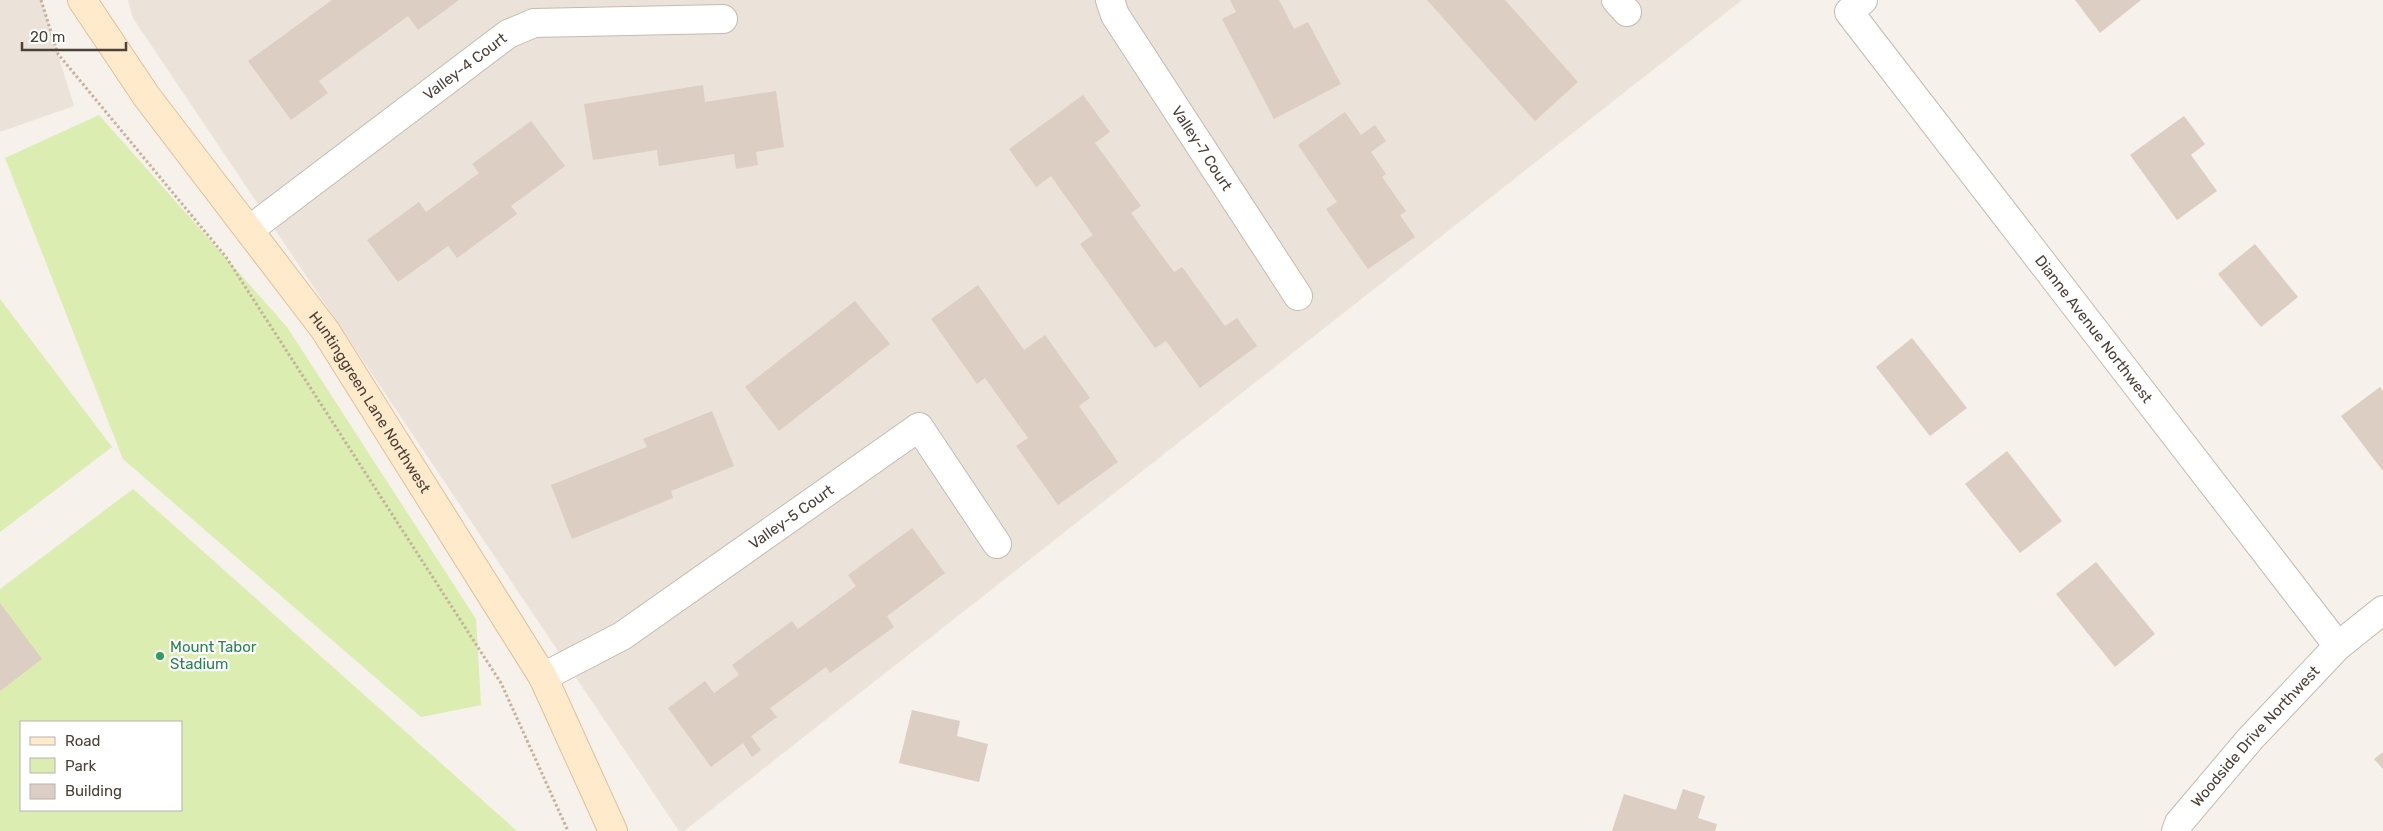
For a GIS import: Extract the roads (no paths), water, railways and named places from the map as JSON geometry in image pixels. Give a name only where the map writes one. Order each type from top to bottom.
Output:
[{"type":"street","name":"Huntinggreen Lane Northwest","points":[[82,0],[147,97],[326,330],[543,677],[613,831]]},
{"type":"street","name":"Valley-7 Court","points":[[1110,0],[1115,15],[1298,296]]},
{"type":"street","name":"Dianne Avenue Northwest","points":[[1856,6],[2338,646]]},
{"type":"street","name":"Valley-4 Court","points":[[250,230],[508,34],[534,23],[723,19]]},
{"type":"street","name":"Valley-5 Court","points":[[543,677],[622,636],[919,427],[997,544]]},
{"type":"street","name":"Woodside Drive Northwest","points":[[2176,831],[2179,823],[2250,739],[2338,646],[2383,610]]},
{"type":"place","name":"Mount Tabor Stadium","points":[[160,656]]}]
